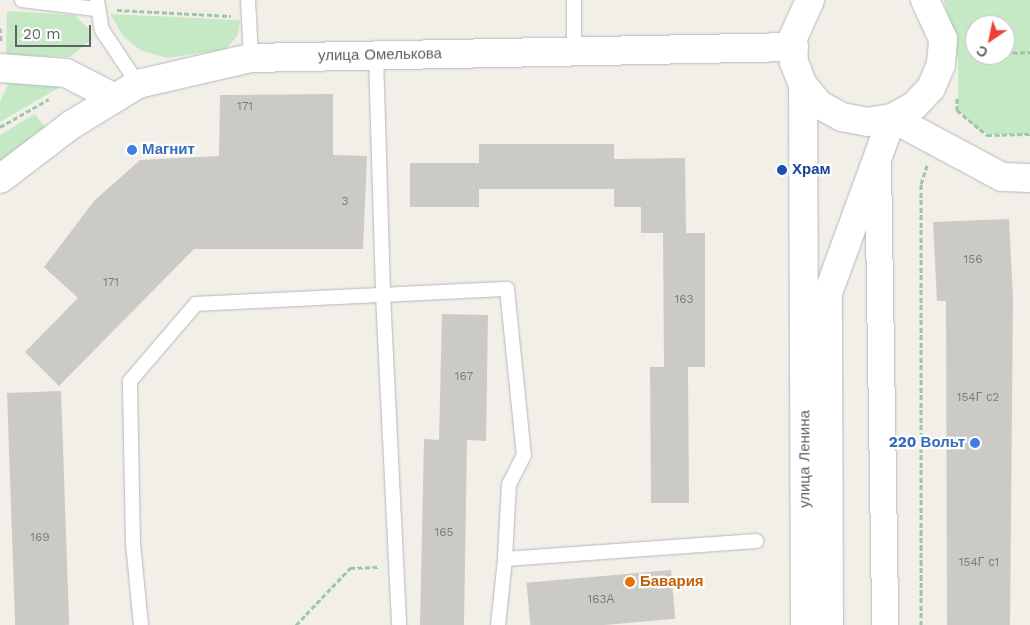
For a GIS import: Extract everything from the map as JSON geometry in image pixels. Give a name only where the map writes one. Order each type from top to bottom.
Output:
[{"type":"street","points":[[793,0],[793,42],[804,85],[816,293]]},
{"type":"street","points":[[793,42],[810,0]]},
{"type":"street","points":[[804,85],[820,105],[842,117],[867,122],[892,118],[914,106],[931,88],[941,64],[943,39],[936,16],[925,0]]},
{"type":"street","name":"улица Омелькова","points":[[0,180],[115,98],[138,84],[182,70],[251,58],[574,51],[793,42]]},
{"type":"street","points":[[0,68],[66,73],[115,98]]},
{"type":"street","points":[[892,118],[934,144],[1002,177],[1030,178]]},
{"type":"street","points":[[816,293],[878,163],[892,118]]},
{"type":"street","points":[[878,163],[885,625]]},
{"type":"street","name":"улица Ленина","points":[[805,625],[816,293]]},
{"type":"street","name":"улица Ленина","points":[[816,293],[829,625]]},
{"type":"lane","points":[[22,0],[96,4],[102,30],[138,84]]},
{"type":"lane","points":[[248,0],[246,17],[251,58]]},
{"type":"lane","points":[[574,0],[574,51]]},
{"type":"lane","points":[[376,56],[383,295],[399,625]]},
{"type":"lane","points":[[141,625],[133,544],[130,381],[196,304],[507,289],[524,455],[509,484],[505,559],[498,625]]},
{"type":"lane","points":[[505,559],[756,541]]},
{"type":"path","points":[[96,4],[246,17]]},
{"type":"path","points":[[1015,52],[1030,52]]},
{"type":"path","points":[[0,127],[81,81]]},
{"type":"path","points":[[957,91],[957,110],[974,128],[987,135],[1030,134]]},
{"type":"path","points":[[921,625],[921,184],[934,144]]},
{"type":"path","points":[[296,625],[350,568],[396,566]]},
{"type":"green space","points":[[944,0],[1030,0],[1030,135],[987,134],[974,127],[958,109],[958,58]]},
{"type":"green space","points":[[7,11],[74,15],[90,30],[92,39],[70,57],[6,55]]},
{"type":"green space","points":[[110,14],[240,20],[238,35],[226,49],[167,58],[140,50],[123,36]]},
{"type":"green space","points":[[9,82],[51,82],[60,87],[0,122],[0,102]]},
{"type":"green space","points":[[35,114],[45,127],[0,162],[0,135]]},
{"type":"building","points":[[333,94],[333,155],[367,156],[363,249],[194,249],[59,386],[25,352],[78,298],[44,267],[94,201],[140,160],[219,156],[220,95]]},
{"type":"building","points":[[479,144],[614,144],[614,159],[685,158],[686,233],[705,233],[705,367],[688,367],[689,503],[651,503],[650,367],[664,367],[663,233],[641,233],[641,207],[614,207],[614,189],[479,189],[479,207],[410,207],[410,163],[479,163]]},
{"type":"building","points":[[1009,219],[1013,298],[1010,625],[947,625],[946,301],[937,301],[933,222]]},
{"type":"building","points":[[442,314],[488,315],[486,441],[467,440],[464,625],[420,625],[424,439],[439,440]]},
{"type":"building","points":[[61,391],[69,625],[15,625],[7,393]]},
{"type":"building","points":[[671,570],[675,619],[605,625],[530,625],[527,583]]},
{"type":"place","name":"Магнит","points":[[132,150]]},
{"type":"place","name":"Храм","points":[[782,170]]},
{"type":"place","name":"220 Вольт","points":[[975,443]]},
{"type":"place","name":"Бавария","points":[[630,582]]}]
